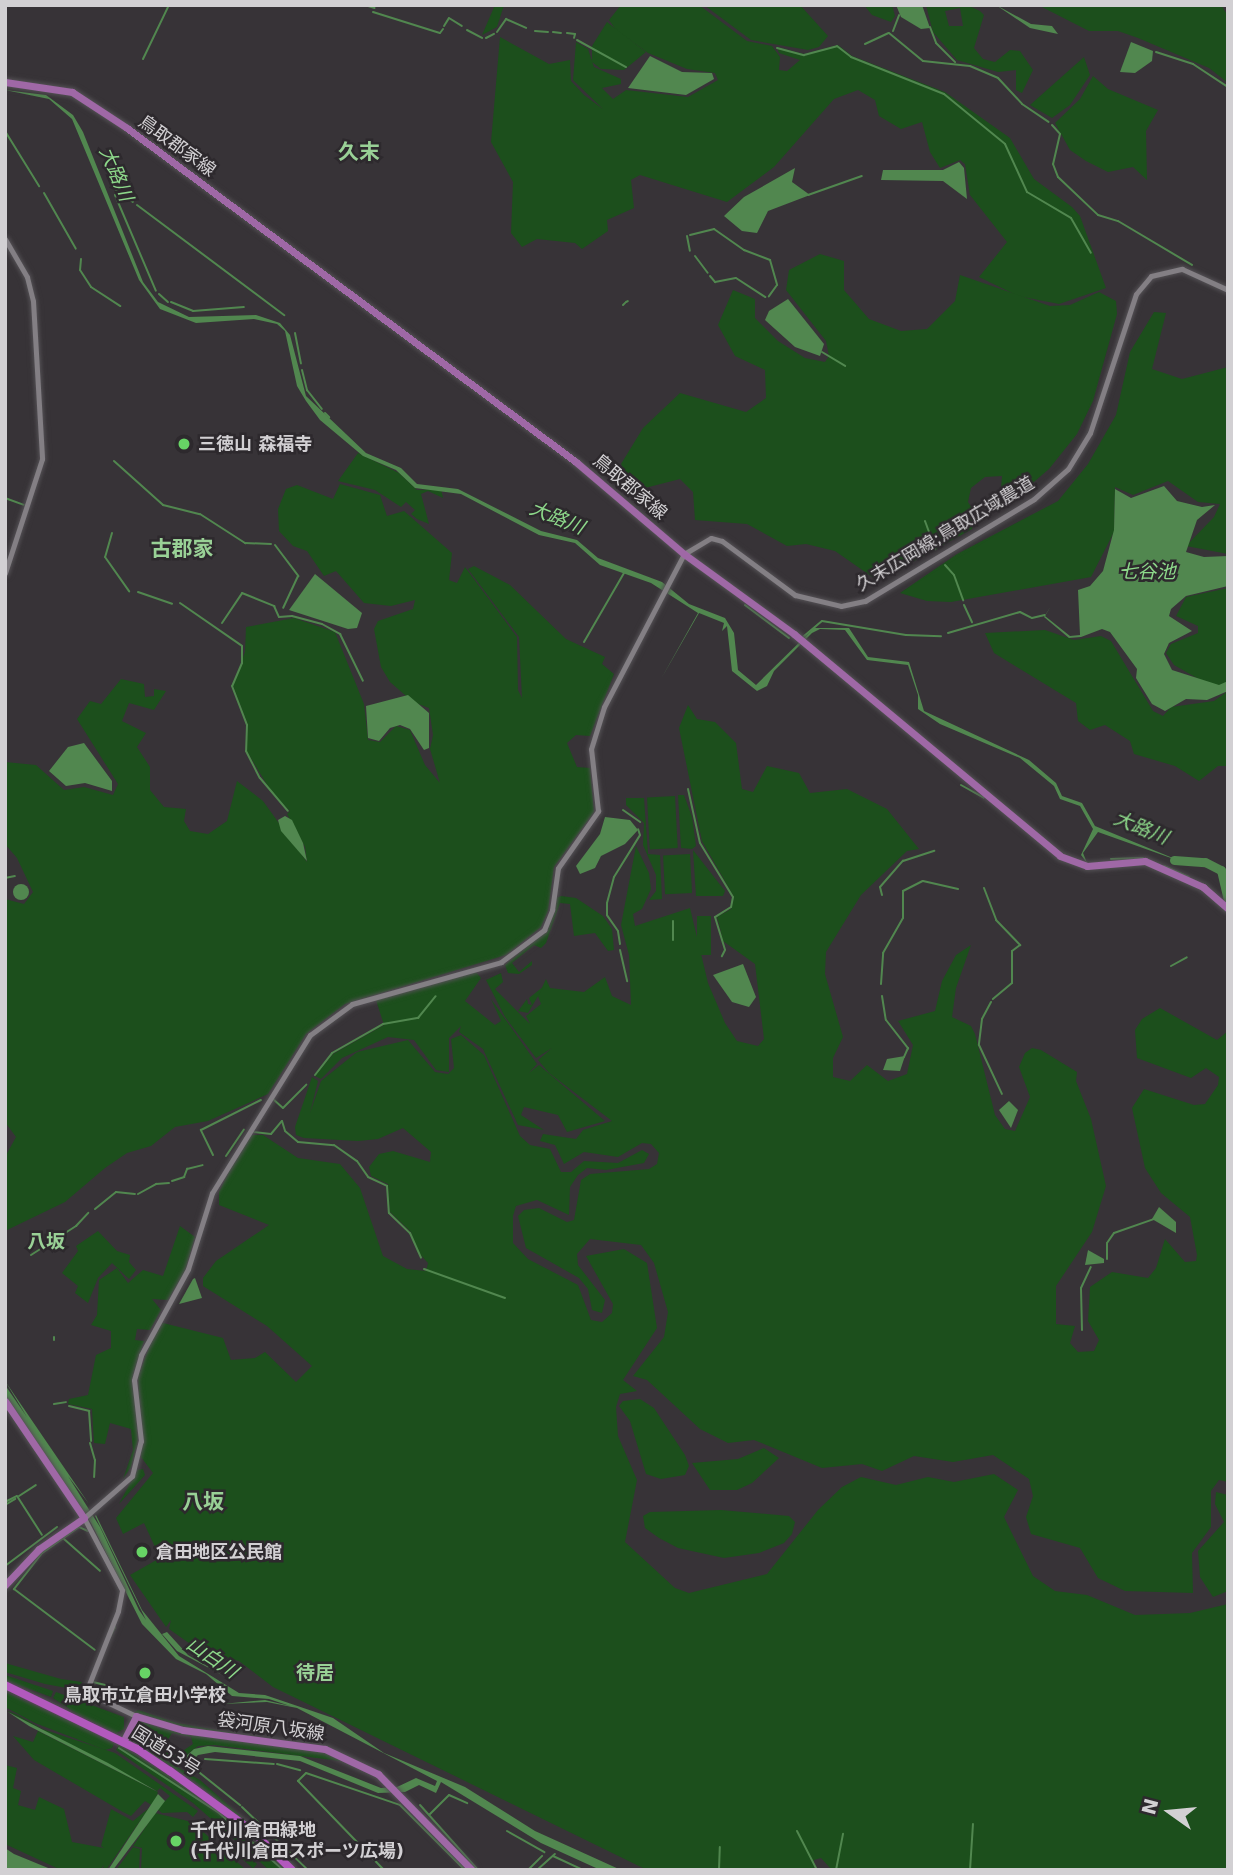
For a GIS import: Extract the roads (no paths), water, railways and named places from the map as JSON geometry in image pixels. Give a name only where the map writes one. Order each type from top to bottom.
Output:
[{"type":"highway","name":"国道53号","points":[[5,1685],[123,1742],[208,1796],[292,1870]]},
{"type":"main road","name":"鳥取郡家線","points":[[5,82],[72,92],[85,98],[576,462],[684,554],[803,641],[1060,856],[1087,866],[1145,861],[1203,887],[1228,909]]},
{"type":"main road","points":[[5,1401],[85,1518],[39,1549],[5,1585]]},
{"type":"main road","points":[[123,1742],[136,1716]]},
{"type":"main road","name":"袋河原八坂線","points":[[136,1716],[183,1730],[308,1744],[365,1765],[390,1785],[471,1870]]},
{"type":"street","points":[[5,239],[27,277],[33,301],[42,459],[5,573]]},
{"type":"street","name":"久末広岡線;鳥取広域農道","points":[[684,554],[711,538],[722,541],[795,596],[841,606],[865,601],[1034,499],[1068,469],[1090,433],[1136,294],[1151,276],[1182,268],[1228,290]]},
{"type":"street","points":[[136,1716],[86,1692],[122,1590],[85,1518],[132,1476],[141,1441],[136,1368],[149,1334],[188,1269],[212,1193],[303,1044],[317,1026],[352,1004],[501,962],[547,925],[558,868],[598,811],[591,749],[604,707],[684,554]]},
{"type":"water","points":[[896,5],[922,5],[930,28],[921,29],[901,17]]},
{"type":"water","points":[[996,5],[1031,24],[1052,26],[1058,34],[1030,28]]},
{"type":"water","points":[[1131,42],[1153,51],[1152,61],[1135,73],[1120,72]]},
{"type":"water","points":[[650,56],[682,72],[712,73],[714,79],[686,95],[628,88]]},
{"type":"water","points":[[5,90],[46,95],[73,115],[83,132],[143,282],[158,302],[189,317],[256,315],[280,323],[290,335],[306,396],[366,453],[401,468],[417,484],[458,489],[541,531],[577,540],[598,558],[662,582],[689,604],[725,618],[734,633],[738,670],[756,685],[814,628],[849,628],[868,657],[909,662],[924,711],[1029,760],[1056,783],[1062,796],[1082,803],[1095,826],[1185,863],[1098,832],[1083,853],[1087,863],[1081,855],[1093,829],[1080,806],[1060,799],[1054,786],[1020,758],[940,724],[918,709],[918,695],[908,665],[867,660],[845,630],[820,629],[812,633],[774,671],[767,686],[757,691],[732,671],[727,626],[722,631],[724,623],[699,613],[661,679],[698,613],[651,583],[600,565],[575,543],[539,535],[461,494],[415,488],[396,470],[363,456],[320,420],[306,401],[297,386],[285,331],[277,324],[254,319],[196,323],[160,309],[139,280],[72,119],[49,99]]},
{"type":"water","points":[[959,162],[964,168],[967,199],[943,181],[881,180],[883,170],[943,170]]},
{"type":"water","points":[[795,168],[792,182],[810,195],[768,211],[757,233],[742,231],[724,216],[744,197]]},
{"type":"water","points":[[788,299],[824,344],[820,356],[795,347],[765,320],[769,311]]},
{"type":"water","name":"七谷池","points":[[1164,486],[1177,501],[1202,507],[1215,505],[1197,520],[1186,552],[1204,557],[1228,556],[1228,586],[1186,596],[1171,609],[1169,616],[1192,631],[1169,643],[1164,654],[1172,670],[1219,685],[1228,681],[1228,691],[1207,700],[1186,699],[1165,711],[1152,704],[1136,678],[1137,669],[1110,632],[1102,629],[1081,637],[1069,638],[1044,617],[1051,606],[1045,616],[1070,636],[1080,635],[1078,590],[1090,586],[1103,571],[1114,530],[1115,489],[1131,498]]},
{"type":"water","points":[[315,574],[362,613],[357,628],[348,629],[289,610]]},
{"type":"water","points":[[408,695],[429,713],[429,748],[424,750],[410,729],[400,725],[390,728],[379,741],[368,738],[366,706]]},
{"type":"water","points":[[84,743],[112,781],[112,791],[85,783],[66,786],[49,771],[68,747]]},
{"type":"water","points":[[285,816],[292,820],[303,843],[307,861],[281,831],[278,820]]},
{"type":"water","points":[[605,817],[630,820],[638,830],[625,844],[601,856],[595,868],[580,874],[576,866],[600,834]]},
{"type":"water","points":[[18,884],[24,884],[29,892],[27,898],[18,900],[13,895],[13,889]]},
{"type":"water","points":[[743,964],[756,997],[749,1007],[732,1002],[713,975]]},
{"type":"water","points":[[905,1056],[900,1071],[883,1070],[887,1059]]},
{"type":"water","points":[[1009,1101],[1018,1110],[1011,1128],[999,1110]]},
{"type":"water","points":[[1159,1207],[1176,1222],[1176,1233],[1152,1219]]},
{"type":"water","points":[[1088,1250],[1104,1259],[1104,1263],[1085,1265]]},
{"type":"water","points":[[195,1278],[202,1298],[179,1304],[193,1279]]},
{"type":"water","points":[[5,1381],[89,1504],[68,1476],[100,1527],[139,1610],[146,1620],[96,1515],[142,1610],[179,1656],[239,1693],[265,1695],[333,1718],[384,1753],[465,1787],[535,1831],[621,1870],[596,1868],[541,1843],[441,1782],[436,1793],[419,1785],[405,1792],[378,1793],[300,1761],[215,1752],[198,1755],[189,1764],[182,1760],[194,1749],[208,1746],[300,1756],[381,1788],[397,1787],[416,1778],[435,1786],[437,1781],[297,1708],[267,1702],[222,1704],[265,1700],[290,1706],[269,1699],[232,1696],[206,1674],[176,1659],[142,1624],[91,1523],[5,1395],[5,1385],[27,1417]]},
{"type":"water","points":[[167,1632],[188,1655],[224,1676],[177,1651],[162,1634]]},
{"type":"water","points":[[8,1712],[108,1763],[158,1792],[29,1726]]},
{"type":"water","points":[[158,1794],[165,1801],[113,1870],[108,1870]]},
{"type":"water","points":[[5,1848],[14,1854],[53,1870],[5,1870]]},
{"type":"waterway","points":[[143,59],[169,5]]},
{"type":"waterway","points":[[365,5],[375,8]]},
{"type":"waterway","points":[[373,12],[440,33],[443,29]]},
{"type":"waterway","points":[[893,31],[899,15]]},
{"type":"waterway","points":[[444,26],[449,18],[462,26]]},
{"type":"waterway","points":[[497,32],[506,19],[526,28]]},
{"type":"waterway","points":[[930,27],[936,43],[955,62]]},
{"type":"waterway","points":[[467,30],[482,38]]},
{"type":"waterway","points":[[535,31],[548,32]]},
{"type":"waterway","points":[[553,32],[561,33]]},
{"type":"waterway","points":[[567,33],[575,34],[574,38]]},
{"type":"waterway","points":[[865,44],[889,33],[923,61],[970,66],[998,78],[1022,104],[1049,122]]},
{"type":"waterway","points":[[486,38],[494,34]]},
{"type":"waterway","points":[[577,40],[626,67]]},
{"type":"waterway","points":[[777,48],[804,55],[837,46],[851,57],[944,94],[1005,144],[1027,192],[1071,218],[1091,253]]},
{"type":"waterway","points":[[1156,52],[1193,64],[1228,87]]},
{"type":"waterway","points":[[1052,125],[1060,134],[1053,164],[1058,177],[1098,215],[1118,221],[1192,265]]},
{"type":"waterway","points":[[5,131],[39,186]]},
{"type":"waterway","points":[[808,195],[862,176]]},
{"type":"waterway","points":[[111,186],[133,202]]},
{"type":"waterway","points":[[44,193],[76,249]]},
{"type":"waterway","points":[[115,195],[156,291]]},
{"type":"waterway","points":[[137,205],[284,315]]},
{"type":"waterway","points":[[690,235],[714,229],[744,250],[770,260],[777,285],[769,296]]},
{"type":"waterway","points":[[687,236],[690,251]]},
{"type":"waterway","points":[[695,256],[708,273]]},
{"type":"waterway","points":[[81,259],[80,270],[91,287],[120,306]]},
{"type":"waterway","points":[[710,276],[715,282],[736,278],[765,297]]},
{"type":"waterway","points":[[159,294],[168,302]]},
{"type":"waterway","points":[[171,302],[193,311],[244,307]]},
{"type":"waterway","points":[[295,333],[301,363]]},
{"type":"waterway","points":[[822,352],[845,366]]},
{"type":"waterway","points":[[302,370],[307,390],[322,409]]},
{"type":"waterway","name":"大路川","points":[[325,413],[329,417]]},
{"type":"waterway","points":[[114,461],[163,505],[200,514],[245,543],[271,544]]},
{"type":"waterway","points":[[5,498],[24,505]]},
{"type":"waterway","points":[[925,521],[935,549]]},
{"type":"waterway","points":[[112,533],[105,557],[129,591]]},
{"type":"waterway","points":[[275,545],[298,576],[283,608]]},
{"type":"waterway","points":[[945,565],[954,575],[963,600]]},
{"type":"waterway","points":[[584,642],[624,573]]},
{"type":"waterway","points":[[138,592],[172,604]]},
{"type":"waterway","points":[[222,623],[242,593],[274,606],[279,617],[292,616],[322,624],[340,634],[363,681]]},
{"type":"waterway","points":[[180,603],[242,646],[242,663],[232,686],[247,725],[246,751],[260,778],[288,811]]},
{"type":"waterway","points":[[745,605],[789,638]]},
{"type":"waterway","points":[[964,605],[972,622]]},
{"type":"waterway","points":[[948,633],[1020,612],[1032,618],[1045,615]]},
{"type":"waterway","points":[[804,636],[822,621],[906,635],[941,636]]},
{"type":"waterway","points":[[961,785],[984,798]]},
{"type":"waterway","points":[[688,789],[700,843],[733,897],[731,907],[715,917],[725,950],[722,956]]},
{"type":"waterway","points":[[623,810],[640,822]]},
{"type":"waterway","points":[[620,944],[618,931],[607,915],[607,903],[614,877],[640,835],[638,829]]},
{"type":"waterway","points":[[882,895],[880,887],[903,861],[934,851]]},
{"type":"waterway","points":[[1111,859],[1143,858]]},
{"type":"waterway","name":"大路川","points":[[1174,860],[1205,862],[1221,870],[1228,901]]},
{"type":"waterway","points":[[1164,866],[1189,877]]},
{"type":"waterway","points":[[5,878],[15,876]]},
{"type":"waterway","points":[[881,984],[883,953],[903,918],[903,891],[923,881],[958,889]]},
{"type":"waterway","points":[[984,888],[996,920],[1020,945],[1012,951],[1012,983],[993,999]]},
{"type":"waterway","points":[[673,921],[673,940]]},
{"type":"waterway","points":[[620,950],[627,981]]},
{"type":"waterway","points":[[1171,966],[1187,957]]},
{"type":"waterway","points":[[315,1075],[332,1053],[383,1024],[418,1018],[436,996]]},
{"type":"waterway","points":[[882,996],[886,1020],[908,1048],[904,1057]]},
{"type":"waterway","points":[[991,1002],[982,1019],[979,1045],[1002,1094]]},
{"type":"waterway","points":[[273,1099],[283,1108],[306,1085]]},
{"type":"waterway","points":[[213,1155],[201,1130],[261,1100]]},
{"type":"waterway","points":[[253,1132],[271,1134],[282,1121],[285,1131],[298,1142],[334,1145],[357,1161],[368,1177],[387,1186],[389,1213],[410,1233],[421,1258]]},
{"type":"waterway","points":[[226,1156],[244,1129]]},
{"type":"waterway","points":[[172,1181],[184,1177],[187,1169],[203,1165]]},
{"type":"waterway","points":[[138,1194],[156,1184],[169,1183]]},
{"type":"waterway","points":[[95,1209],[116,1192],[135,1194]]},
{"type":"waterway","points":[[31,1255],[76,1226],[88,1213]]},
{"type":"waterway","points":[[1107,1259],[1107,1243],[1114,1233],[1154,1219]]},
{"type":"waterway","points":[[1082,1330],[1081,1288],[1091,1267]]},
{"type":"waterway","points":[[424,1269],[505,1298]]},
{"type":"waterway","points":[[54,1404],[66,1402]]},
{"type":"waterway","points":[[69,1406],[89,1411],[91,1441]]},
{"type":"waterway","points":[[90,1443],[95,1460],[94,1477]]},
{"type":"waterway","points":[[19,1496],[36,1485]]},
{"type":"waterway","points":[[5,1502],[17,1496],[42,1535]]},
{"type":"waterway","points":[[5,1505],[15,1499]]},
{"type":"waterway","points":[[5,1566],[57,1527]]},
{"type":"waterway","points":[[88,1531],[79,1527],[42,1553],[14,1589],[95,1650]]},
{"type":"waterway","points":[[64,1539],[100,1571]]},
{"type":"waterway","points":[[110,1637],[115,1627]]},
{"type":"waterway","points":[[93,1682],[122,1689]]},
{"type":"waterway","points":[[125,1690],[138,1692]]},
{"type":"waterway","points":[[148,1694],[159,1697]]},
{"type":"waterway","points":[[119,1748],[218,1812],[283,1870]]},
{"type":"waterway","points":[[205,1759],[274,1764]]},
{"type":"waterway","points":[[194,1770],[201,1763]]},
{"type":"waterway","points":[[277,1764],[300,1770]]},
{"type":"waterway","points":[[195,1769],[240,1805]]},
{"type":"waterway","points":[[384,1870],[298,1781],[306,1773],[400,1805],[465,1870]]},
{"type":"waterway","points":[[429,1815],[449,1795],[467,1803]]},
{"type":"waterway","points":[[420,1805],[478,1870]]},
{"type":"waterway","points":[[242,1807],[308,1870]]},
{"type":"waterway","points":[[970,1870],[973,1824]]},
{"type":"waterway","points":[[507,1831],[544,1852]]},
{"type":"waterway","points":[[797,1831],[817,1870]]},
{"type":"waterway","points":[[836,1870],[843,1834]]},
{"type":"waterway","points":[[719,1870],[720,1847]]},
{"type":"waterway","points":[[537,1870],[555,1854]]},
{"type":"waterway","points":[[528,1870],[542,1856]]},
{"type":"waterway","points":[[553,1856],[583,1870]]},
{"type":"place","name":"三徳山 森福寺","points":[[184,444]]},
{"type":"place","name":"倉田地区公民館","points":[[142,1552]]},
{"type":"place","name":"鳥取市立倉田小学校","points":[[145,1673]]},
{"type":"place","name":"千代川倉田緑地 (千代川倉田スポーツ広場)","points":[[176,1841]]},
{"type":"district","name":"久末","points":[[359,152]]},
{"type":"district","name":"古郡家","points":[[182,549]]},
{"type":"district","name":"八坂","points":[[46,1242]]},
{"type":"district","name":"八坂","points":[[203,1502]]},
{"type":"district","name":"待居","points":[[315,1673]]},
{"type":"water label","name":"山白川","points":[[212,1658]]}]
